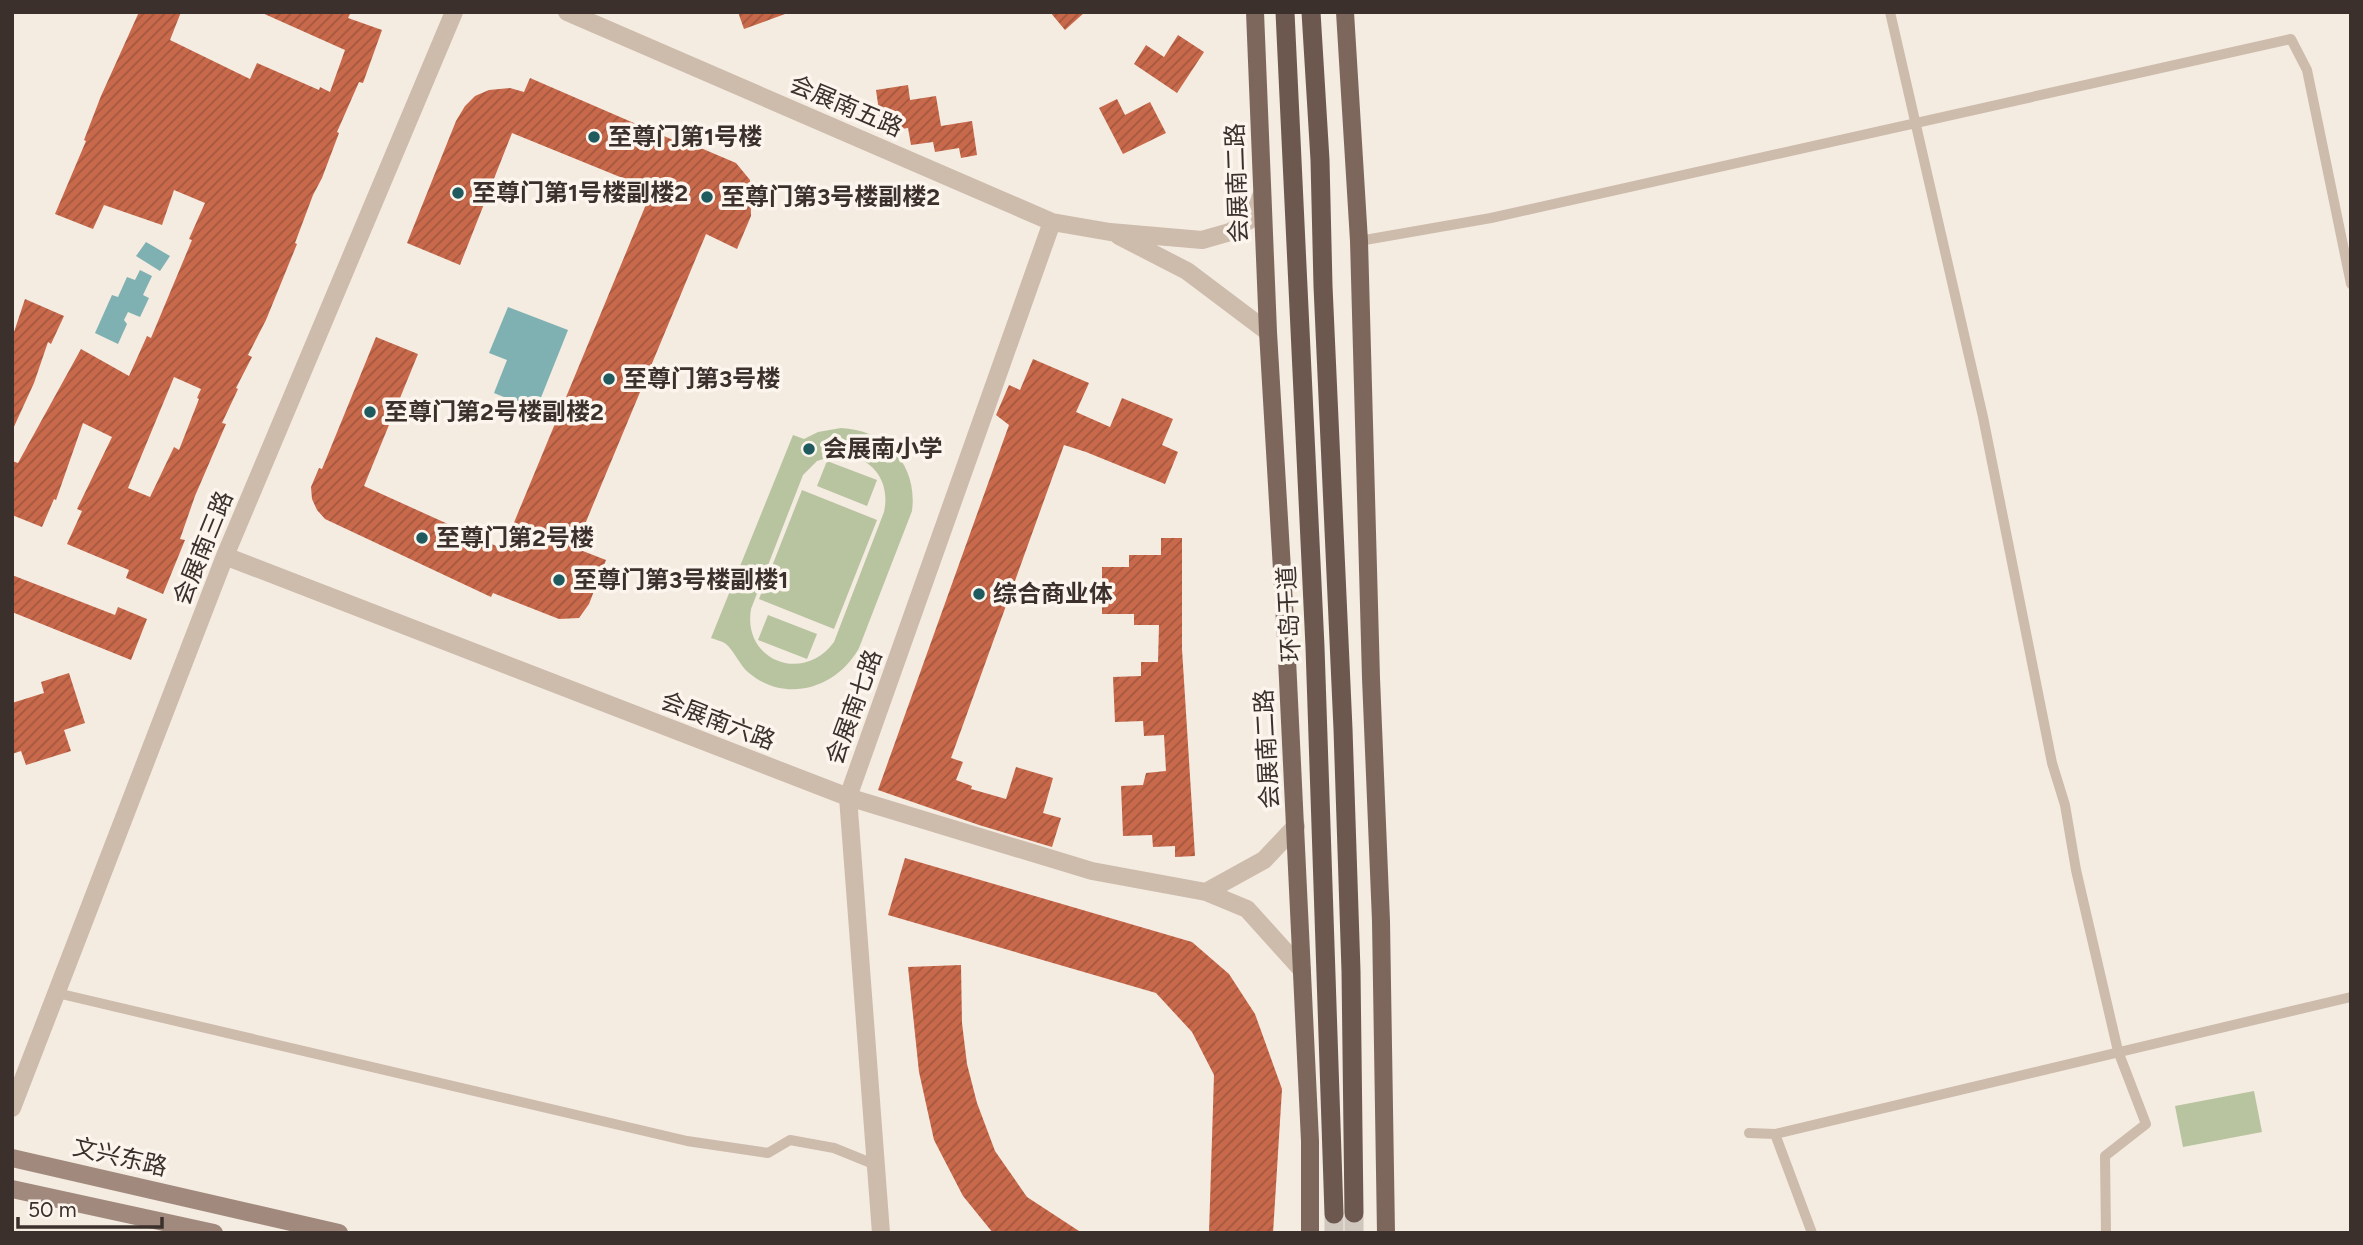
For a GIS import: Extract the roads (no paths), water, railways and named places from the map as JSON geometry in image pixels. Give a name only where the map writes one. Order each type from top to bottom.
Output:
[{"type":"highway","name":"环岛干道","points":[[1285,12],[1314,633],[1334,1214]]},
{"type":"highway","name":"环岛干道","points":[[1311,12],[1320,160],[1343,729],[1351,971],[1354,1213]]},
{"type":"main road","name":"会展南二路","points":[[1255,12],[1268,332],[1296,826],[1310,1141],[1310,1233]]},
{"type":"main road","points":[[1345,12],[1359,241],[1371,678],[1381,921],[1387,1233]]},
{"type":"main road","name":"文兴东路","points":[[12,1158],[339,1233]]},
{"type":"main road","points":[[12,1189],[214,1233]]},
{"type":"street","name":"会展南三路","points":[[12,1108],[225,556],[454,12]]},
{"type":"street","name":"会展南五路","points":[[567,12],[1052,222],[1110,232]]},
{"type":"street","points":[[1110,232],[1202,240],[1230,232],[1251,219],[1262,194]]},
{"type":"street","name":"会展南七路","points":[[881,1233],[848,797],[1052,222]]},
{"type":"street","points":[[1110,232],[1187,271],[1268,332]]},
{"type":"street","name":"会展南六路","points":[[225,556],[848,797],[1092,871],[1206,892],[1247,909],[1302,970]]},
{"type":"street","points":[[1206,892],[1265,860],[1296,826]]},
{"type":"lane","points":[[1890,12],[1986,430],[2052,763],[2065,805],[2076,870],[2118,1051],[2146,1124],[2105,1156],[2106,1233]]},
{"type":"lane","points":[[1359,241],[1491,218],[2291,38],[2307,70],[2351,284]]},
{"type":"lane","points":[[57,993],[687,1141],[768,1153],[790,1140],[834,1148],[876,1165]]},
{"type":"lane","points":[[1749,1133],[1775,1134],[2351,997]]},
{"type":"lane","points":[[1775,1134],[1812,1233]]},
{"type":"water","points":[[146,242],[170,256],[160,271],[136,256]]},
{"type":"water","points":[[140,270],[152,276],[143,295],[149,298],[140,317],[128,312],[124,320],[127,324],[118,344],[95,333],[112,295],[118,297],[127,277],[135,280]]},
{"type":"water","points":[[508,307],[568,330],[536,410],[494,393],[507,360],[489,353]]},
{"type":"tunnel","points":[[1354,1213],[1354,1233]]},
{"type":"tunnel","points":[[1334,1214],[1334,1233]]},
{"type":"place","name":"至尊门第1号楼","points":[[594,137]]},
{"type":"place","name":"至尊门第1号楼副楼2","points":[[458,193]]},
{"type":"place","name":"至尊门第3号楼副楼2","points":[[707,197]]},
{"type":"place","name":"至尊门第3号楼","points":[[609,379]]},
{"type":"place","name":"至尊门第2号楼副楼2","points":[[370,412]]},
{"type":"place","name":"会展南小学","points":[[809,449]]},
{"type":"place","name":"至尊门第2号楼","points":[[422,538]]},
{"type":"place","name":"至尊门第3号楼副楼1","points":[[559,580]]},
{"type":"place","name":"综合商业体","points":[[979,594]]}]
